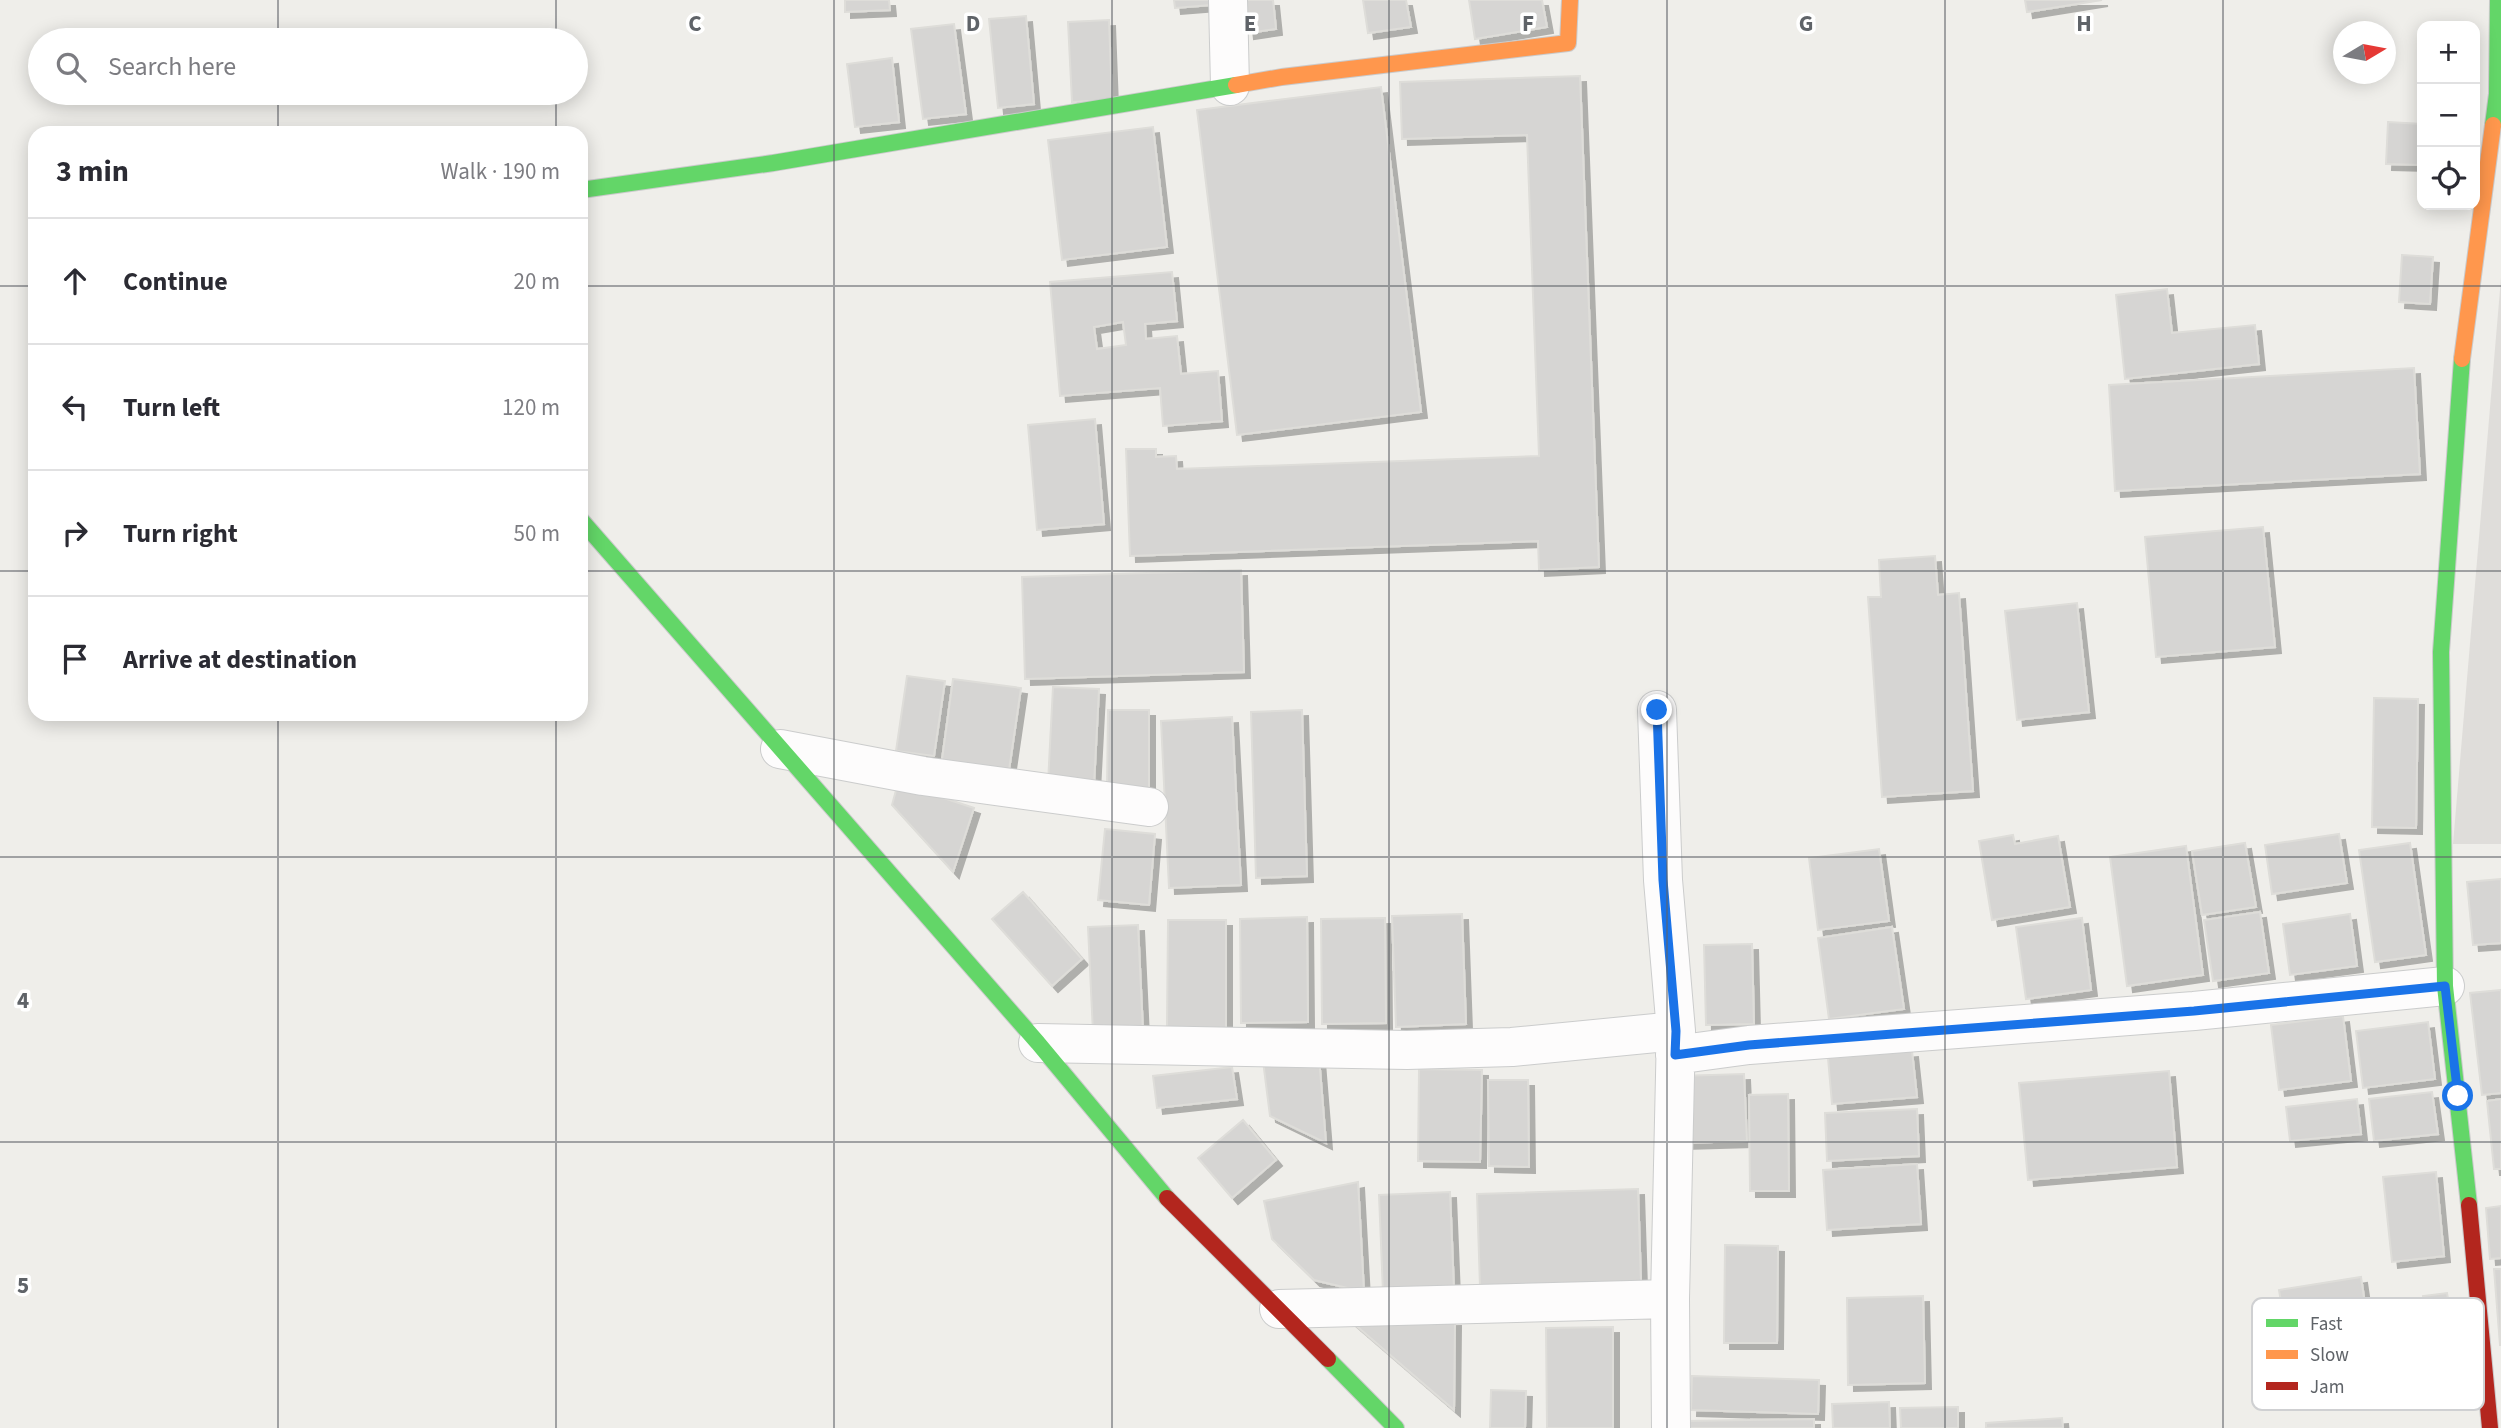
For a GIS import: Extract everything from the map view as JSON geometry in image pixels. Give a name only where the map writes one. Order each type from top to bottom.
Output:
[{"type":"street","points":[[1228,0],[1230,86]]},
{"type":"street","points":[[588,189],[773,163],[1296,75],[1568,43],[1570,0]]},
{"type":"street","points":[[2477,1298],[2445,986],[2441,652],[2462,362],[2493,185],[2498,0]]},
{"type":"street","points":[[588,528],[1038,1043],[1168,1199],[1396,1428]]},
{"type":"street","points":[[1657,710],[1663,880],[1675,1043],[1670,1299],[1671,1428]]},
{"type":"street","points":[[780,749],[923,776],[1149,807]]},
{"type":"street","points":[[1038,1043],[1407,1050],[1675,1043],[1749,1045],[2194,1011],[2445,986]]},
{"type":"street","points":[[1279,1309],[1670,1299]]},
{"type":"street","points":[[2484,1366],[2490,1428]]},
{"type":"shaded area","points":[[2501,278],[2501,844],[2453,844]]},
{"type":"building","points":[[845,0],[889,0],[890,10],[845,12]]},
{"type":"building","points":[[1174,0],[1211,0],[1211,5],[1175,8]]},
{"type":"building","points":[[1244,0],[1273,0],[1276,29],[1248,33]]},
{"type":"building","points":[[1363,0],[1406,0],[1411,27],[1368,33]]},
{"type":"building","points":[[1469,0],[1542,0],[1547,27],[1475,39]]},
{"type":"building","points":[[2025,0],[2102,0],[2027,12]]},
{"type":"building","points":[[1026,16],[1034,104],[998,108],[989,19]]},
{"type":"building","points":[[1109,20],[1112,100],[1072,102],[1068,22]]},
{"type":"building","points":[[954,24],[966,114],[923,119],[911,29]]},
{"type":"building","points":[[892,58],[899,122],[855,127],[847,64]]},
{"type":"building","points":[[1580,76],[1599,567],[1539,570],[1538,541],[1130,556],[1126,449],[1156,449],[1156,457],[1176,456],[1177,469],[1539,456],[1527,135],[1402,139],[1400,82]]},
{"type":"building","points":[[1381,87],[1421,412],[1237,435],[1197,110]]},
{"type":"building","points":[[2388,122],[2417,124],[2417,165],[2386,164]]},
{"type":"building","points":[[1153,127],[1167,247],[1062,260],[1048,140]]},
{"type":"building","points":[[2402,255],[2433,257],[2430,304],[2399,302]]},
{"type":"building","points":[[1172,272],[1177,321],[1145,324],[1146,339],[1177,336],[1181,374],[1218,371],[1222,421],[1163,426],[1160,388],[1060,396],[1050,282]],"holes":[[[1123,322],[1126,345],[1097,349],[1094,327]]]},
{"type":"building","points":[[2167,289],[2172,333],[2255,325],[2259,364],[2125,379],[2116,295]]},
{"type":"building","points":[[2414,368],[2420,474],[2115,491],[2109,385]]},
{"type":"building","points":[[1095,419],[1104,524],[1037,530],[1028,425]]},
{"type":"building","points":[[2263,527],[2275,647],[2156,657],[2145,537]]},
{"type":"building","points":[[1935,556],[1938,595],[1959,593],[1973,791],[1882,797],[1868,597],[1881,597],[1879,560]]},
{"type":"building","points":[[1241,570],[1244,672],[1025,679],[1022,577]]},
{"type":"building","points":[[2077,603],[2089,712],[2017,720],[2005,611]]},
{"type":"building","points":[[907,676],[945,681],[934,756],[896,751]]},
{"type":"building","points":[[953,679],[1021,688],[1008,777],[941,767]]},
{"type":"building","points":[[1053,687],[1099,689],[1094,785],[1048,783]]},
{"type":"building","points":[[2374,698],[2418,699],[2416,828],[2372,827]]},
{"type":"building","points":[[1108,710],[1149,710],[1149,792],[1107,791]]},
{"type":"building","points":[[1302,710],[1307,876],[1256,878],[1251,712]]},
{"type":"building","points":[[1232,717],[1241,885],[1169,888],[1161,721]]},
{"type":"building","points":[[898,783],[974,808],[953,872],[892,805]]},
{"type":"building","points":[[1105,829],[1155,834],[1149,905],[1098,900]]},
{"type":"building","points":[[2339,834],[2347,883],[2272,894],[2265,845]]},
{"type":"building","points":[[2013,835],[2015,844],[2058,836],[2070,907],[1992,920],[1979,841]]},
{"type":"building","points":[[2245,843],[2256,907],[2202,915],[2192,851]]},
{"type":"building","points":[[2410,843],[2426,955],[2375,962],[2359,850]]},
{"type":"building","points":[[2186,846],[2203,975],[2127,986],[2110,857]]},
{"type":"building","points":[[1879,849],[1889,921],[1818,930],[1809,858]]},
{"type":"building","points":[[2501,879],[2501,943],[2473,945],[2467,882]]},
{"type":"building","points":[[1023,892],[1082,959],[1052,986],[992,919]]},
{"type":"building","points":[[2260,912],[2269,973],[2213,981],[2204,920]]},
{"type":"building","points":[[1462,914],[1466,1024],[1396,1027],[1392,916]]},
{"type":"building","points":[[2350,914],[2357,966],[2290,975],[2283,924]]},
{"type":"building","points":[[1307,917],[1308,1022],[1241,1023],[1240,919]]},
{"type":"building","points":[[1385,918],[1386,1023],[1322,1024],[1321,919]]},
{"type":"building","points":[[2082,918],[2091,990],[2026,999],[2016,927]]},
{"type":"building","points":[[1168,920],[1226,920],[1226,1028],[1167,1027]]},
{"type":"building","points":[[1138,925],[1143,1031],[1093,1033],[1088,927]]},
{"type":"building","points":[[1892,927],[1904,1009],[1829,1019],[1818,938]]},
{"type":"building","points":[[1752,944],[1754,1024],[1706,1025],[1704,945]]},
{"type":"building","points":[[2501,990],[2501,1093],[2482,1095],[2470,993]]},
{"type":"building","points":[[2343,1016],[2351,1081],[2279,1090],[2271,1025]]},
{"type":"building","points":[[2428,1022],[2435,1079],[2363,1088],[2356,1031]]},
{"type":"building","points":[[1912,1051],[1917,1097],[1832,1104],[1828,1058]]},
{"type":"building","points":[[1319,1057],[1326,1143],[1270,1116],[1263,1061]]},
{"type":"building","points":[[1232,1067],[1237,1099],[1157,1108],[1153,1076]]},
{"type":"building","points":[[1419,1069],[1482,1070],[1480,1162],[1418,1161]]},
{"type":"building","points":[[2169,1071],[2177,1167],[2028,1180],[2019,1083]]},
{"type":"building","points":[[1744,1074],[1747,1141],[1680,1143],[1678,1076]]},
{"type":"building","points":[[1488,1080],[1528,1080],[1529,1167],[1489,1166]]},
{"type":"building","points":[[2432,1092],[2438,1134],[2374,1141],[2369,1099]]},
{"type":"building","points":[[1788,1094],[1789,1191],[1750,1191],[1749,1095]]},
{"type":"building","points":[[2357,1099],[2361,1134],[2290,1141],[2286,1107]]},
{"type":"building","points":[[2501,1099],[2501,1169],[2494,1169],[2487,1101]]},
{"type":"building","points":[[1917,1109],[1919,1156],[1827,1161],[1825,1113]]},
{"type":"building","points":[[1243,1120],[1276,1160],[1232,1198],[1198,1158]]},
{"type":"building","points":[[1917,1164],[1921,1224],[1827,1230],[1823,1170]]},
{"type":"building","points":[[2436,1172],[2444,1256],[2392,1262],[2383,1177]]},
{"type":"building","points":[[1358,1182],[1364,1292],[1314,1280],[1272,1239],[1264,1201]]},
{"type":"building","points":[[1638,1189],[1641,1282],[1480,1287],[1477,1194]]},
{"type":"building","points":[[1450,1192],[1454,1290],[1383,1293],[1379,1195]]},
{"type":"building","points":[[2501,1206],[2501,1258],[2490,1259],[2486,1208]]},
{"type":"building","points":[[1725,1245],[1778,1246],[1777,1343],[1724,1343]]},
{"type":"building","points":[[2494,1269],[2501,1269],[2501,1345],[2500,1345]]},
{"type":"building","points":[[2361,1277],[2364,1298],[2280,1298],[2279,1290]]},
{"type":"building","points":[[2447,1293],[2448,1298],[2423,1298]]},
{"type":"building","points":[[1923,1296],[1925,1383],[1848,1385],[1847,1298]]},
{"type":"building","points":[[1455,1320],[1454,1410],[1352,1322]]},
{"type":"building","points":[[1613,1327],[1613,1428],[1547,1428],[1546,1328]]},
{"type":"building","points":[[1692,1376],[1819,1380],[1818,1414],[1691,1410]]},
{"type":"building","points":[[1491,1390],[1526,1391],[1525,1428],[1490,1428]]},
{"type":"building","points":[[1889,1402],[1890,1428],[1833,1428],[1832,1404]]},
{"type":"building","points":[[1958,1407],[1958,1428],[1901,1428],[1900,1408]]},
{"type":"building","points":[[2062,1418],[2063,1428],[1986,1428],[1986,1423]]},
{"type":"building","points":[[1814,1419],[1814,1428],[1685,1428],[1685,1421]]},
{"type":"traffic: fast","points":[[2493,125],[2497,94],[2498,0]]},
{"type":"traffic: fast","points":[[588,189],[773,163],[1236,85]]},
{"type":"traffic: fast","points":[[2462,359],[2441,652],[2445,986],[2469,1205]]},
{"type":"traffic: fast","points":[[588,528],[1038,1043],[1167,1198]]},
{"type":"traffic: fast","points":[[1328,1359],[1396,1428]]},
{"type":"traffic: slow","points":[[1236,85],[1282,77],[1568,43],[1570,0]]},
{"type":"traffic: slow","points":[[2462,359],[2493,125]]},
{"type":"traffic: jam","points":[[1167,1198],[1328,1359]]},
{"type":"traffic: jam","points":[[2469,1205],[2478,1298]]},
{"type":"traffic: jam","points":[[2484,1364],[2490,1428]]},
{"type":"route","points":[[1657,710],[1663,880],[1676,1031],[1675,1055],[1749,1045],[2194,1011],[2445,986],[2458,1096]]}]
